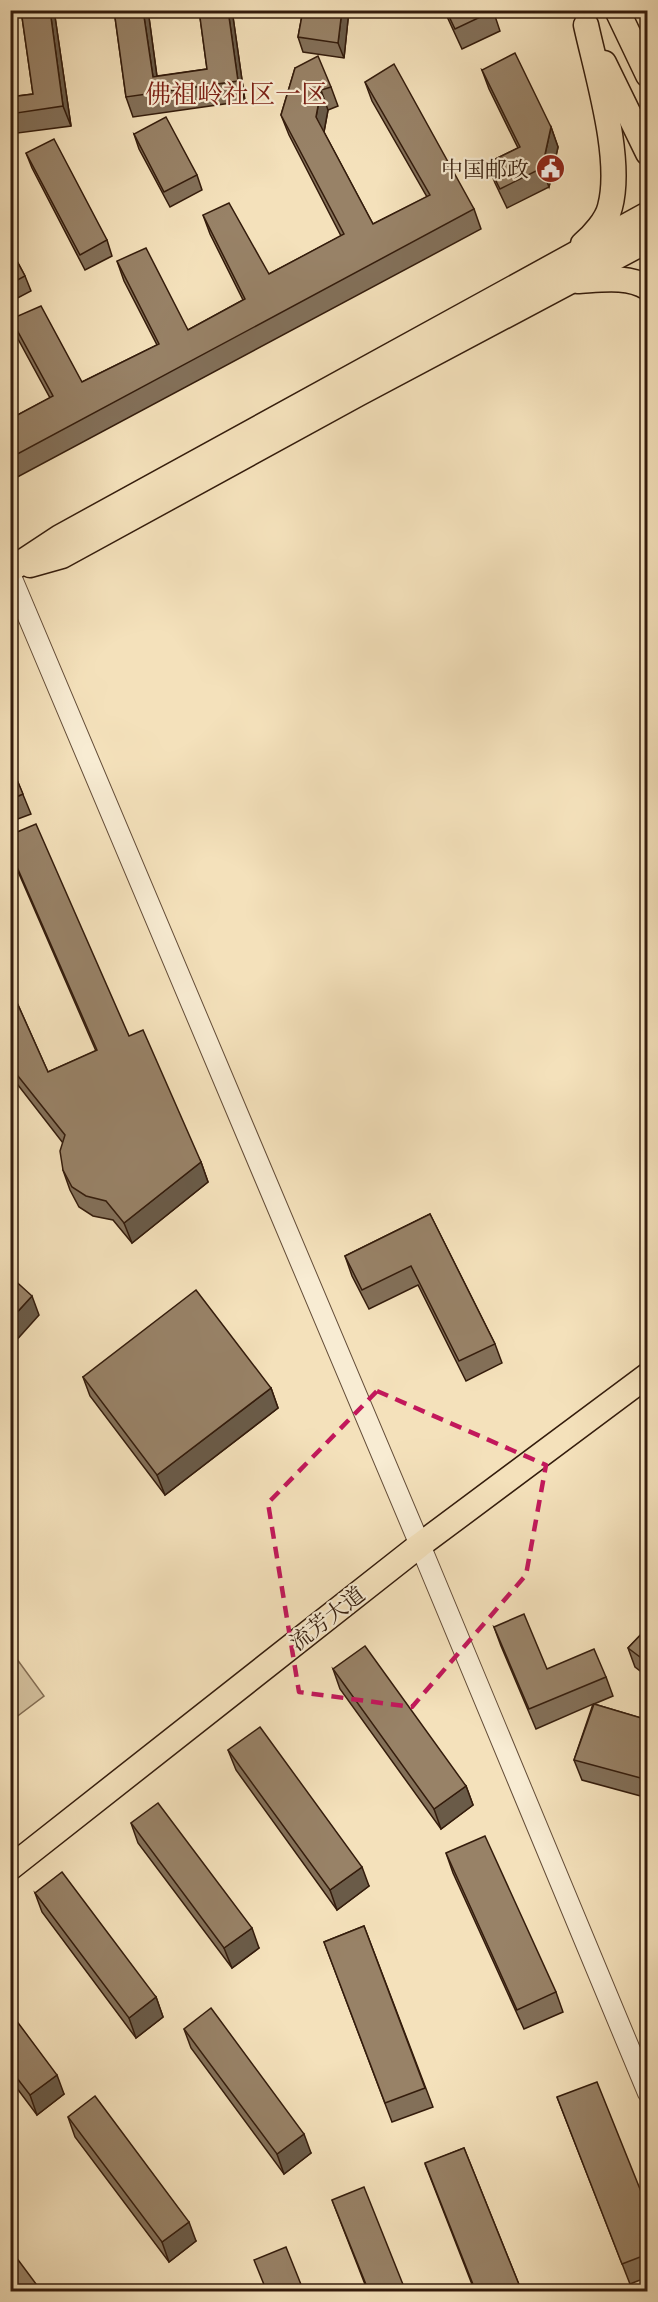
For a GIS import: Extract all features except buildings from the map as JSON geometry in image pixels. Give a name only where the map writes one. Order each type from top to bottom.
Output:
[{"type":"main road","points":[[617,10],[648,39]]},
{"type":"main road","points":[[617,10],[648,75]]},
{"type":"main road","points":[[583,18],[648,153]]},
{"type":"main road","points":[[566,271],[610,210],[615,181],[606,115],[583,18]]},
{"type":"main road","points":[[10,572],[62,555],[566,271],[648,214]]},
{"type":"main road","points":[[566,271],[648,240]]},
{"type":"main road","points":[[566,271],[603,279],[638,282],[648,288]]},
{"type":"main road","name":"流芳大道","points":[[10,1868],[420,1545],[648,1374]]},
{"type":"street","points":[[10,572],[648,2093]]},
{"type":"highlighted area","points":[[377,1391],[546,1465],[526,1575],[412,1707],[299,1692],[268,1503]]},
{"type":"shaded area","points":[[11,1651],[44,1696],[11,1721]]},
{"type":"place","name":"中国邮政","points":[[550,169]]},
{"type":"district","name":"佛祖岭社区一区","points":[[236,94]]}]
